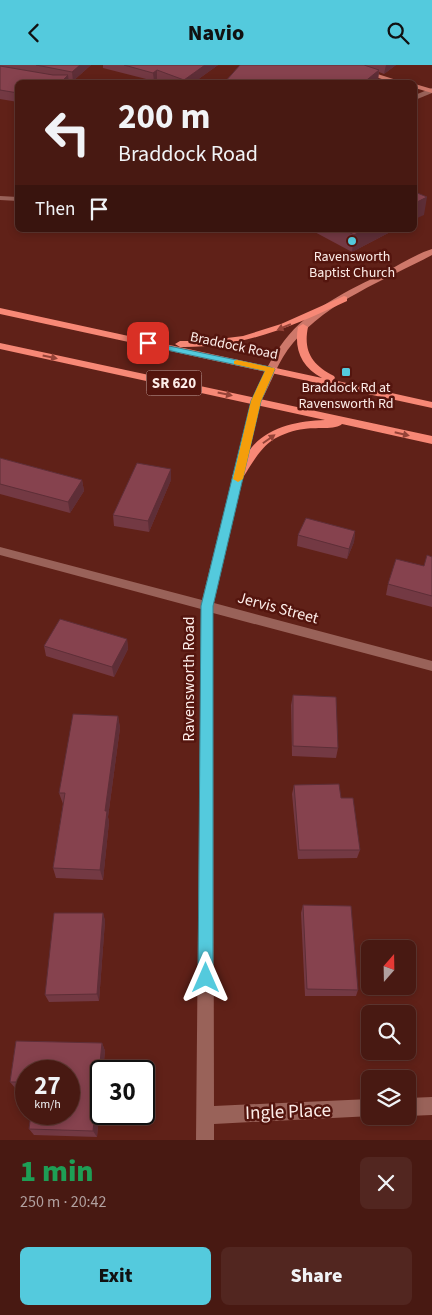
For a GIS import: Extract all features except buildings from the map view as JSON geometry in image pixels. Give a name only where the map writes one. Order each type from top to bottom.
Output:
[{"type":"main road","points":[[342,65],[393,80]]},
{"type":"main road","points":[[417,87],[432,91]]},
{"type":"main road","name":"Ravensworth Road","points":[[256,401],[270,369],[291,339],[303,327],[344,299],[431,253]]},
{"type":"main road","points":[[90,331],[161,342],[220,344],[260,336],[278,330],[344,299]]},
{"type":"main road","name":"Braddock Road","points":[[0,311],[432,405]]},
{"type":"main road","points":[[303,327],[300,344],[308,365],[322,375],[350,387]]},
{"type":"main road","name":"SR 620","points":[[0,346],[432,440]]},
{"type":"main road","points":[[238,476],[256,449],[269,437],[288,429],[333,424],[372,427]]},
{"type":"street","points":[[417,97],[432,91]]},
{"type":"street","points":[[0,198],[15,199]]},
{"type":"street","name":"Ravensworth Road","points":[[205,1140],[207,606],[256,401]]},
{"type":"street","name":"Jervis Street","points":[[0,551],[432,666]]},
{"type":"street","points":[[416,1107],[432,1106]]},
{"type":"street","name":"Ingle Place","points":[[206,1115],[361,1108]]},
{"type":"slow traffic","points":[[237,362],[270,369],[256,401],[238,479]]},
{"type":"place","name":"Ravensworth Baptist Church","points":[[352,241]]},
{"type":"place","name":"Braddock Rd at Ravensworth Rd","points":[[346,372]]},
{"type":"route","points":[[148,343],[270,369],[256,401],[207,606],[206,978]]}]
